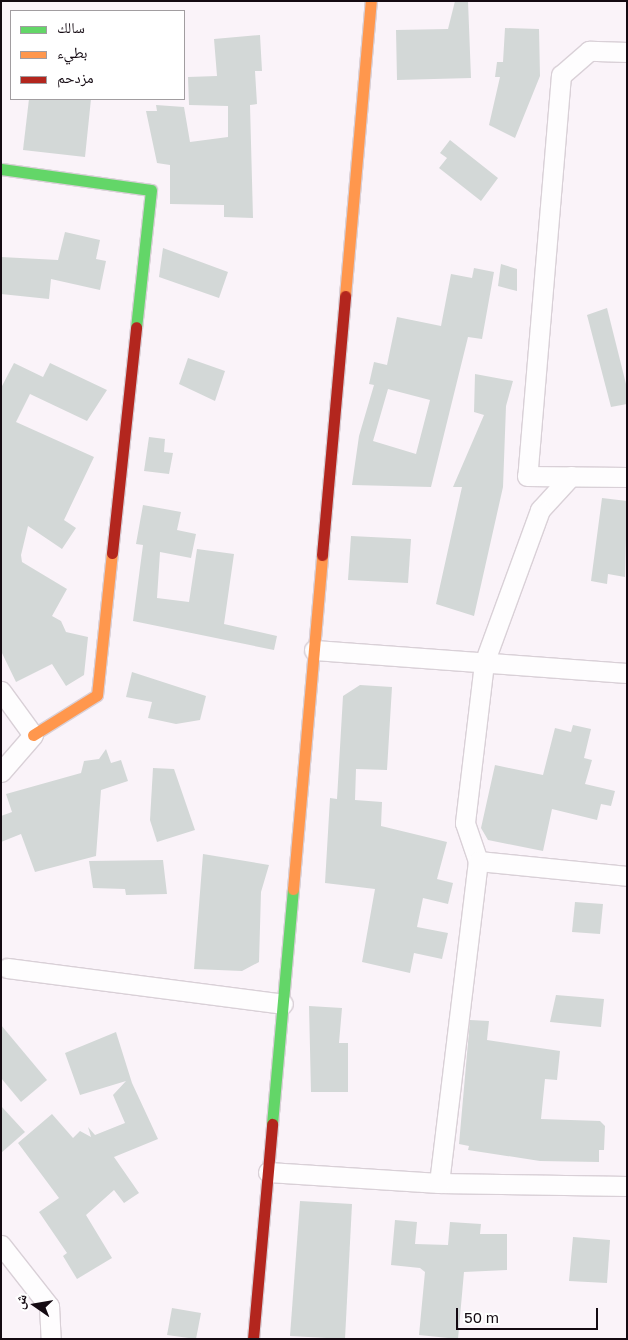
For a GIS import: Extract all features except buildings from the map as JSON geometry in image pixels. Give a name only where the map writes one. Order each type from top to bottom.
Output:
[{"type":"street","points":[[253,1339],[371,1]]},
{"type":"street","points":[[627,52],[589,51],[561,75],[527,476],[627,477]]},
{"type":"street","points":[[1,169],[151,190],[97,695],[33,735],[1,772]]},
{"type":"street","points":[[439,1183],[478,861],[465,823],[484,663],[540,510],[571,476]]},
{"type":"street","points":[[314,650],[627,672]]},
{"type":"street","points":[[1,691],[33,735]]},
{"type":"street","points":[[478,861],[627,876]]},
{"type":"street","points":[[3,966],[283,1004]]},
{"type":"street","points":[[268,1172],[439,1183],[627,1186]]},
{"type":"street","points":[[1,1245],[49,1306],[51,1339]]},
{"type":"traffic: fast","points":[[1,169],[151,190],[136,327]]},
{"type":"traffic: fast","points":[[272,1124],[293,889]]},
{"type":"traffic: slow","points":[[345,296],[371,1]]},
{"type":"traffic: slow","points":[[33,735],[97,695],[112,553]]},
{"type":"traffic: slow","points":[[293,889],[322,555]]},
{"type":"traffic: jam","points":[[322,555],[345,296]]},
{"type":"traffic: jam","points":[[112,553],[136,327]]},
{"type":"traffic: jam","points":[[253,1339],[272,1124]]}]
